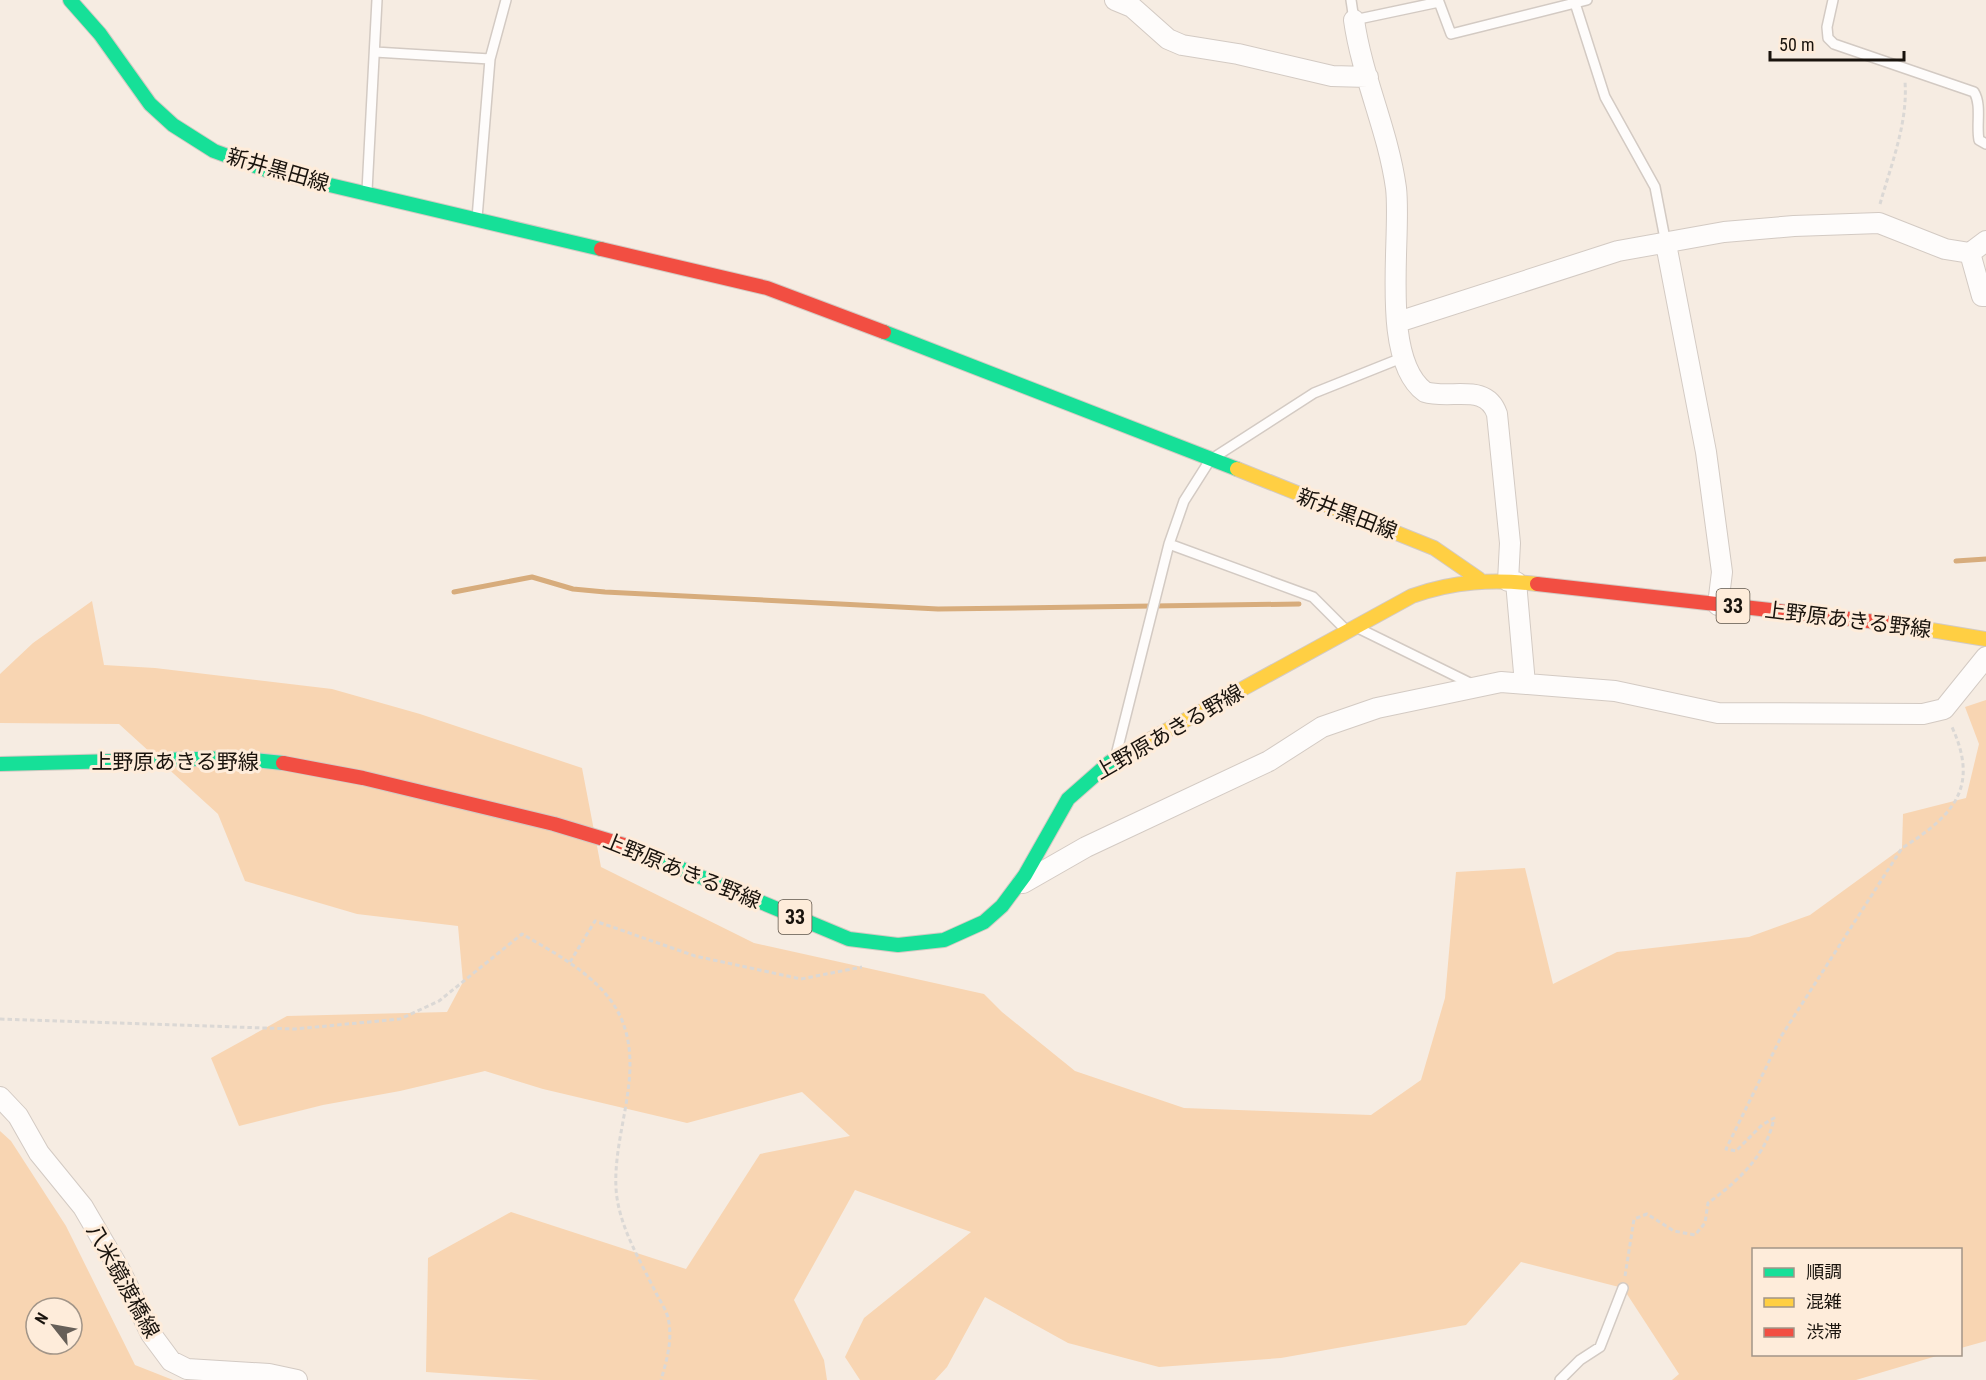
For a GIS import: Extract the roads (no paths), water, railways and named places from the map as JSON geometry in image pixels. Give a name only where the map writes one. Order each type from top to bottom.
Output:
[{"type":"main road","name":"新井黒田線","points":[[70,0],[100,34],[150,104],[185,134],[214,151],[247,164],[367,194],[767,288],[1014,380],[1434,548],[1479,579]]},
{"type":"main road","name":"上野原あきる野線","points":[[0,764],[236,758],[288,764],[363,778],[554,824],[627,847],[849,939],[886,946],[909,947],[973,932],[993,918],[1018,886],[1063,805],[1085,781],[1115,759],[1351,628],[1426,590],[1479,579],[1880,622],[1986,639]]},
{"type":"street","points":[[1115,0],[1132,7],[1168,39],[1182,45],[1238,54],[1332,76],[1368,77]]},
{"type":"street","points":[[1354,20],[1359,57],[1368,77],[1388,147],[1396,190],[1393,283],[1404,357],[1413,379],[1425,392],[1484,396],[1493,402],[1497,414],[1512,582],[1525,684]]},
{"type":"street","points":[[1398,322],[1618,251],[1735,231],[1875,223],[1945,249],[1970,253],[1986,241]]},
{"type":"street","points":[[1666,244],[1709,475],[1722,572],[1718,605]]},
{"type":"street","points":[[1970,253],[1982,296],[1986,296]]},
{"type":"street","points":[[1018,886],[1086,848],[1269,761],[1322,727],[1377,708],[1501,682],[1615,691],[1718,713],[1923,714],[1944,709],[1986,657]]},
{"type":"street","name":"八米鏡渡橋線","points":[[0,1097],[18,1116],[39,1153],[82,1207],[122,1272],[151,1334],[171,1361],[187,1369],[269,1374],[297,1380]]},
{"type":"lane","points":[[367,194],[377,0]]},
{"type":"lane","points":[[477,220],[490,59],[506,0]]},
{"type":"lane","points":[[1351,0],[1354,20],[1439,2],[1451,34],[1587,0]]},
{"type":"lane","points":[[1833,0],[1827,27],[1828,38],[1834,44],[1974,92],[1979,100],[1976,125],[1978,141],[1986,144]]},
{"type":"lane","points":[[1575,2],[1605,97],[1655,187],[1666,244]]},
{"type":"lane","points":[[375,52],[490,59]]},
{"type":"lane","points":[[1115,759],[1148,619],[1169,544],[1184,501],[1210,460],[1314,393],[1404,357]]},
{"type":"lane","points":[[1169,544],[1313,597],[1351,628],[1479,688]]},
{"type":"lane","points":[[1560,1380],[1580,1360],[1600,1347],[1623,1288]]},
{"type":"waterway","points":[[1956,561],[1986,559]]},
{"type":"waterway","points":[[454,592],[532,577],[573,589],[605,592],[938,609],[1299,604]]}]
